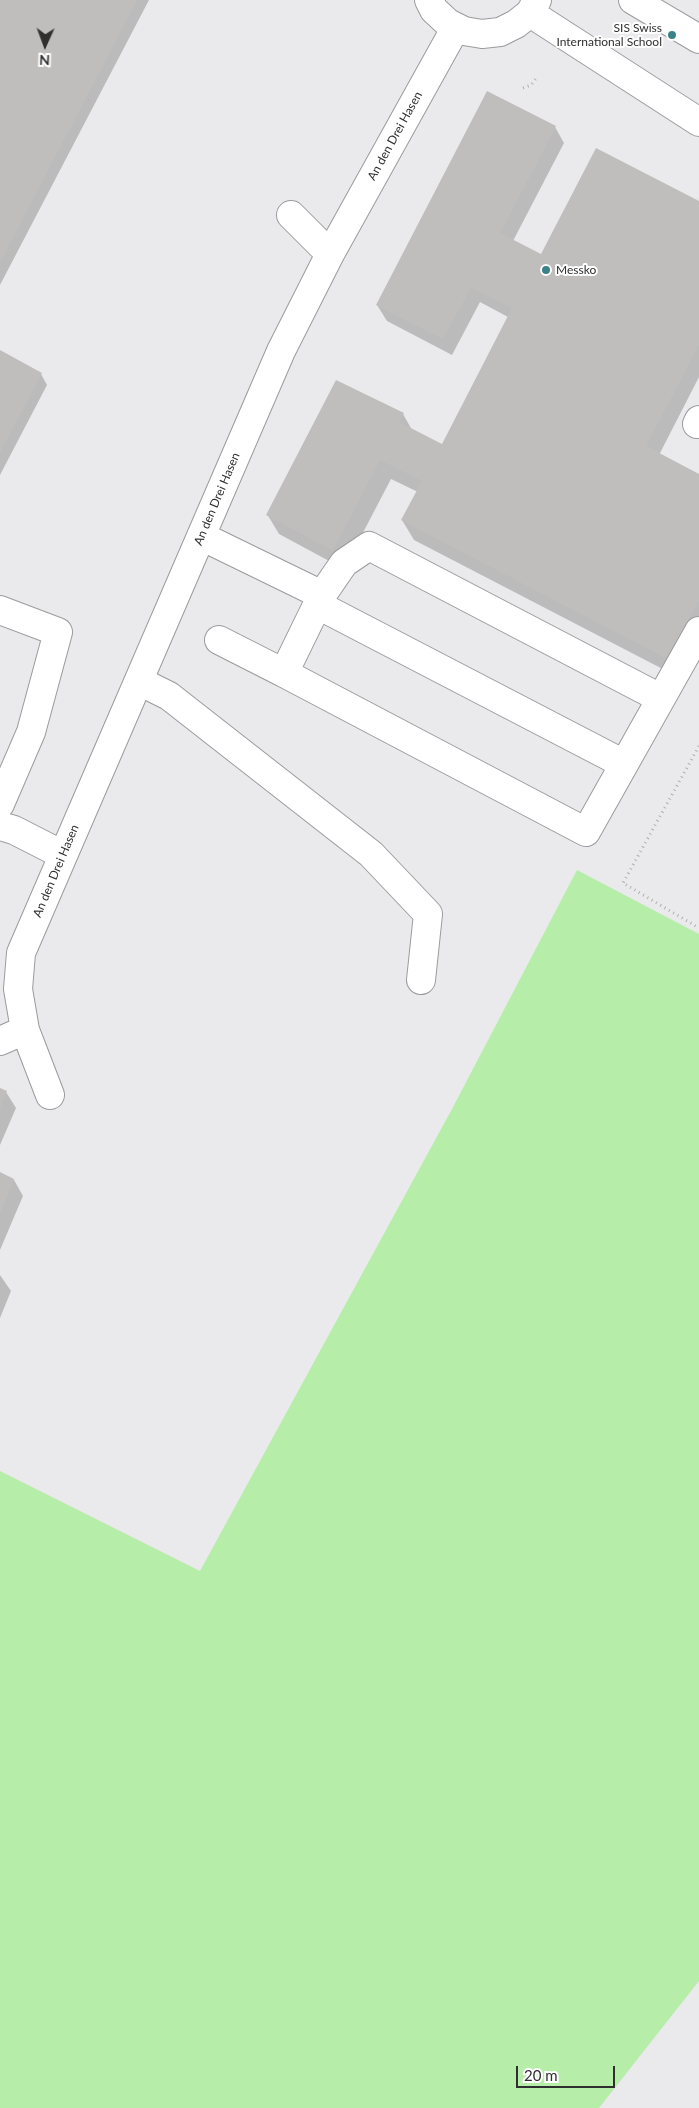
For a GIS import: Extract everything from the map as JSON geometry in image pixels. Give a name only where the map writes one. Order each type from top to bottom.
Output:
[{"type":"street","points":[[429,0],[434,10],[448,23],[482,34],[500,32],[516,24],[533,6],[699,122]]},
{"type":"street","points":[[633,0],[699,40]]},
{"type":"street","name":"An den Drei Hasen","points":[[50,1095],[24,1030],[18,989],[21,953],[281,351],[330,254],[456,27]]},
{"type":"street","points":[[291,215],[330,254]]},
{"type":"street","points":[[201,536],[624,764]]},
{"type":"street","points":[[284,673],[320,600],[344,563],[369,546],[660,698]]},
{"type":"street","points":[[0,610],[58,632],[31,732],[0,804]]},
{"type":"street","points":[[219,640],[586,832],[699,631]]},
{"type":"street","points":[[139,682],[169,696],[371,854],[428,914],[421,980]]},
{"type":"street","points":[[0,826],[14,830],[64,855]]},
{"type":"street","points":[[0,1041],[24,1030]]},
{"type":"path","points":[[524,88],[531,85],[536,77]]},
{"type":"path","points":[[699,746],[623,884],[699,928]]},
{"type":"green space","points":[[577,870],[699,934],[699,1981],[599,2108],[0,2108],[0,1471],[200,1571],[452,1109]]},
{"type":"building","points":[[0,0],[137,0],[0,262]]},
{"type":"building","points":[[487,91],[556,126],[500,233],[541,254],[596,148],[699,201],[699,344],[646,446],[699,474],[699,600],[668,659],[401,520],[422,481],[380,460],[333,550],[266,515],[336,380],[404,413],[399,422],[442,444],[512,308],[471,287],[443,339],[376,305]]},
{"type":"building","points":[[0,350],[42,373],[0,452]]},
{"type":"building","points":[[0,1088],[7,1091],[0,1108]]},
{"type":"building","points":[[0,1172],[14,1179],[0,1213]]},
{"type":"place","name":"SIS Swiss International School","points":[[672,35]]},
{"type":"place","name":"Messko","points":[[546,270]]}]
